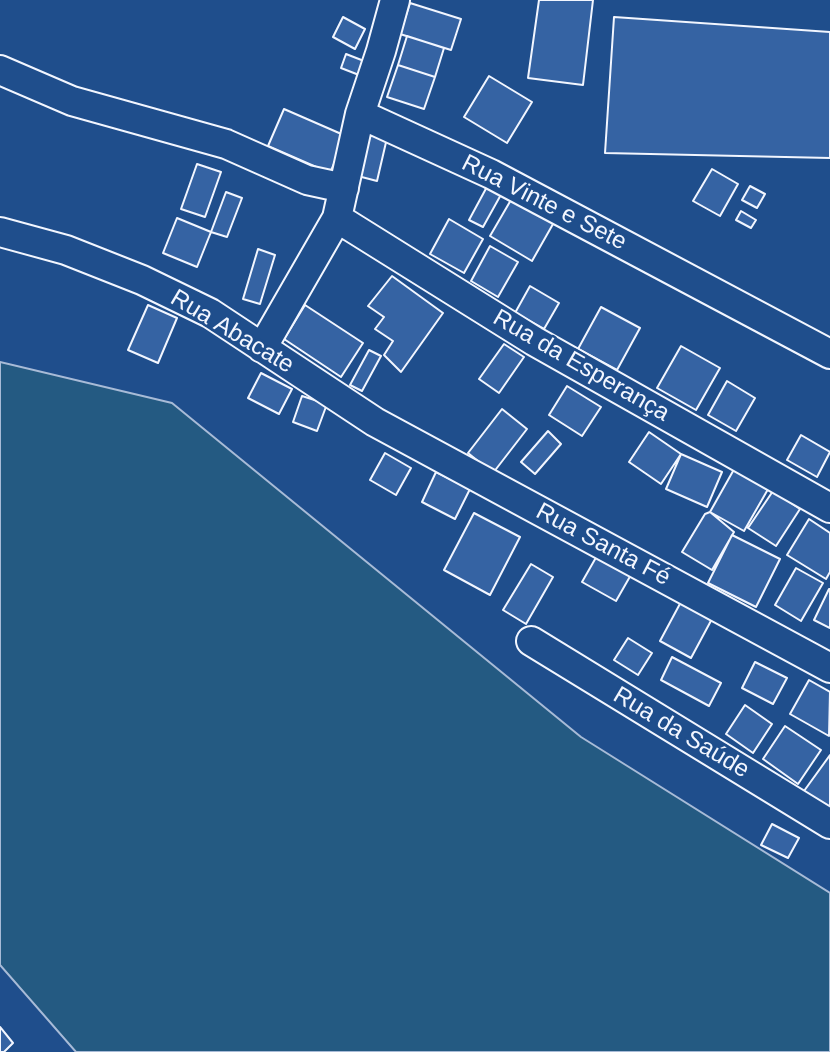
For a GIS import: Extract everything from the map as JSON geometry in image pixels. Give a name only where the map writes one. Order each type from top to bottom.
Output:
[{"type":"street","points":[[262,348],[337,218],[360,114],[395,0]]},
{"type":"street","points":[[0,70],[72,101],[226,144],[307,180],[344,188]]},
{"type":"street","name":"Rua Vinte e Sete","points":[[360,114],[491,174],[830,354]]},
{"type":"street","name":"Rua da Esperança","points":[[337,218],[534,341],[830,508]]},
{"type":"street","name":"Rua Abacate","points":[[0,232],[66,250],[142,280],[210,313],[375,422]]},
{"type":"street","name":"Rua Santa Fé","points":[[375,422],[830,668]]},
{"type":"street","name":"Rua da Saúde","points":[[531,641],[830,824]]},
{"type":"shaded area","points":[[0,362],[172,403],[581,737],[830,893],[830,1052],[76,1052],[0,965]]},
{"type":"building","points":[[539,0],[593,0],[583,85],[528,78]]},
{"type":"building","points":[[410,3],[461,19],[451,50],[400,34]]},
{"type":"building","points":[[343,17],[365,29],[355,49],[333,37]]},
{"type":"building","points":[[614,17],[830,32],[830,158],[605,153]]},
{"type":"building","points":[[407,36],[444,48],[435,77],[398,65]]},
{"type":"building","points":[[346,54],[364,61],[359,75],[341,68]]},
{"type":"building","points":[[398,65],[435,77],[424,109],[387,97]]},
{"type":"building","points":[[489,76],[532,102],[507,143],[464,117]]},
{"type":"building","points":[[284,109],[346,136],[330,173],[268,146]]},
{"type":"building","points":[[363,133],[387,138],[377,181],[354,175]]},
{"type":"building","points":[[197,164],[221,172],[205,217],[181,209]]},
{"type":"building","points":[[712,169],[738,184],[720,216],[693,201]]},
{"type":"building","points":[[489,183],[503,191],[483,227],[469,220]]},
{"type":"building","points":[[750,186],[765,194],[757,208],[742,200]]},
{"type":"building","points":[[226,192],[242,198],[227,237],[211,232]]},
{"type":"building","points":[[515,193],[557,217],[532,261],[490,236]]},
{"type":"building","points":[[741,211],[756,220],[751,228],[736,220]]},
{"type":"building","points":[[177,218],[211,232],[197,267],[163,253]]},
{"type":"building","points":[[449,219],[483,239],[464,273],[430,254]]},
{"type":"building","points":[[490,246],[518,262],[498,297],[471,281]]},
{"type":"building","points":[[258,249],[275,255],[260,304],[243,299]]},
{"type":"building","points":[[392,276],[443,313],[401,372],[384,355],[393,341],[375,329],[384,317],[368,306]]},
{"type":"building","points":[[530,286],[559,303],[544,329],[515,313]]},
{"type":"building","points":[[148,305],[177,318],[158,363],[128,350]]},
{"type":"building","points":[[305,305],[363,343],[341,377],[284,339]]},
{"type":"building","points":[[601,307],[640,328],[617,370],[578,349]]},
{"type":"building","points":[[504,344],[524,357],[499,393],[479,379]]},
{"type":"building","points":[[681,346],[720,368],[696,410],[657,388]]},
{"type":"building","points":[[369,350],[381,356],[362,391],[350,385]]},
{"type":"building","points":[[261,373],[292,389],[279,414],[248,398]]},
{"type":"building","points":[[727,381],[755,398],[736,431],[708,415]]},
{"type":"building","points":[[567,386],[601,407],[582,436],[549,415]]},
{"type":"building","points":[[302,396],[327,404],[317,431],[293,422]]},
{"type":"building","points":[[502,409],[527,429],[493,473],[468,453]]},
{"type":"building","points":[[548,431],[561,444],[535,474],[521,462]]},
{"type":"building","points":[[649,432],[681,454],[661,484],[629,462]]},
{"type":"building","points":[[801,435],[830,452],[817,477],[787,460]]},
{"type":"building","points":[[385,453],[411,468],[396,495],[370,480]]},
{"type":"building","points":[[681,454],[722,472],[707,507],[666,489]]},
{"type":"building","points":[[737,464],[771,484],[744,531],[710,512]]},
{"type":"building","points":[[436,472],[470,489],[455,519],[422,502]]},
{"type":"building","points":[[773,491],[800,509],[776,546],[748,528]]},
{"type":"building","points":[[710,512],[734,532],[712,570],[682,552],[705,514]]},
{"type":"building","points":[[474,513],[520,537],[490,595],[444,570]]},
{"type":"building","points":[[809,519],[830,533],[830,572],[826,579],[787,555]]},
{"type":"building","points":[[732,535],[780,559],[756,607],[708,583]]},
{"type":"building","points":[[598,554],[632,573],[616,601],[582,582]]},
{"type":"building","points":[[531,564],[553,577],[526,624],[503,610]]},
{"type":"building","points":[[796,568],[823,583],[801,621],[775,605]]},
{"type":"building","points":[[830,589],[830,628],[814,620]]},
{"type":"building","points":[[682,600],[713,617],[691,658],[660,641]]},
{"type":"building","points":[[628,638],[652,653],[638,675],[614,660]]},
{"type":"building","points":[[672,657],[721,683],[709,706],[661,680]]},
{"type":"building","points":[[755,662],[787,678],[773,704],[742,688]]},
{"type":"building","points":[[809,680],[830,692],[829,736],[790,714]]},
{"type":"building","points":[[745,705],[772,724],[753,753],[726,734]]},
{"type":"building","points":[[785,726],[821,750],[798,784],[763,759]]},
{"type":"building","points":[[830,755],[830,810],[804,791]]},
{"type":"building","points":[[772,824],[799,838],[788,858],[761,845]]},
{"type":"building","points":[[0,1027],[13,1043],[4,1052],[0,1052]]}]
